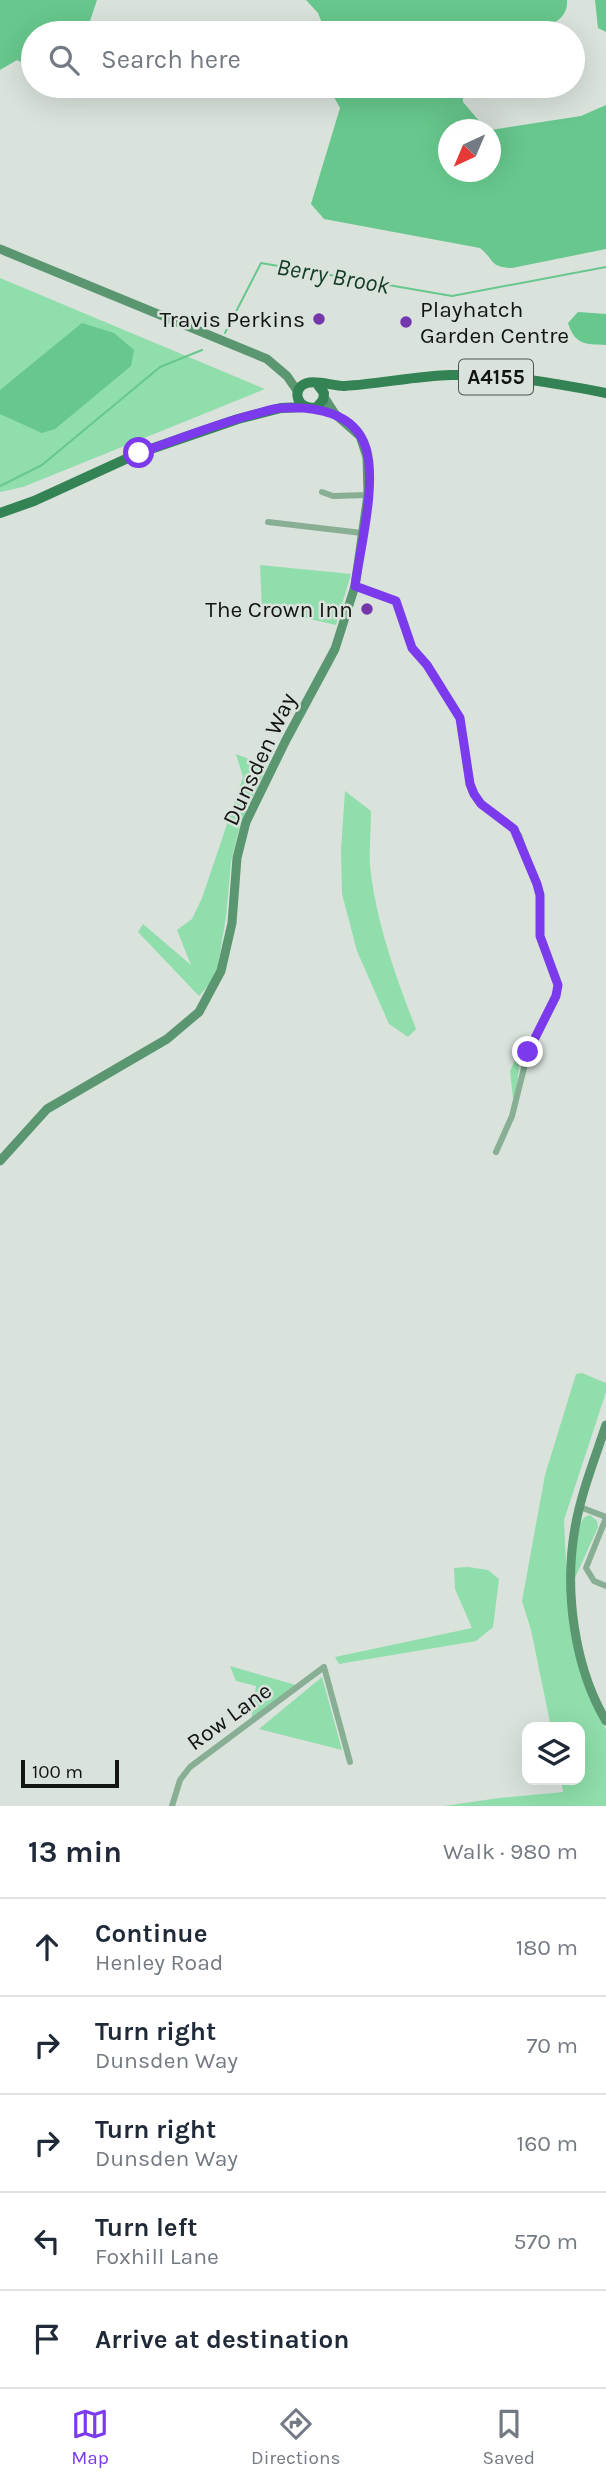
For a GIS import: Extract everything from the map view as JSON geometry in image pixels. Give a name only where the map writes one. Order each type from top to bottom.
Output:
[{"type":"main road","name":"A4155","points":[[312,383],[340,386],[452,375],[525,379],[606,393]]},
{"type":"main road","points":[[0,513],[34,501],[139,453],[238,419],[281,408],[309,408],[321,403],[324,397],[322,389],[312,383],[301,386],[298,393],[281,408]]},
{"type":"main road","name":"A4155","points":[[324,397],[340,386]]},
{"type":"main road","points":[[298,393],[300,403],[309,408]]},
{"type":"street","points":[[0,249],[267,359],[287,376],[298,393]]},
{"type":"street","points":[[287,376],[312,383]]},
{"type":"street","name":"Dunsden Way","points":[[0,1161],[47,1109],[167,1039],[199,1012],[220,971],[232,923],[237,858],[246,822],[335,649],[355,586],[368,495],[369,467],[365,447],[357,431],[335,414],[324,397]]},
{"type":"street","name":"Dunsden Way","points":[[309,408],[335,414]]},
{"type":"street","points":[[322,492],[333,496],[368,495]]},
{"type":"street","points":[[268,522],[362,533]]},
{"type":"street","points":[[355,586],[396,601],[412,648],[427,665],[460,718],[470,784],[474,794],[481,804],[514,829],[540,895],[540,936],[558,985],[556,996],[528,1052],[512,1116],[496,1152]]},
{"type":"street","points":[[606,1425],[580,1507],[572,1552],[571,1582],[573,1610],[585,1671],[592,1694],[606,1721]]},
{"type":"street","points":[[580,1507],[606,1518],[586,1568],[594,1581],[606,1586]]},
{"type":"street","name":"Row Lane","points":[[172,1806],[180,1780],[190,1767],[324,1667],[350,1762]]},
{"type":"shaded area","points":[[0,0],[97,0],[90,21],[21,21],[21,62],[17,60],[0,70]]},
{"type":"shaded area","points":[[306,0],[567,0],[563,16],[557,21],[321,21]]},
{"type":"shaded area","points":[[595,0],[606,0],[606,32],[598,28]]},
{"type":"shaded area","points":[[335,98],[463,98],[477,119],[438,119],[438,182],[501,182],[501,128],[581,116],[606,105],[606,249],[512,268],[505,267],[496,264],[480,248],[324,219],[311,204],[340,108]]},
{"type":"shaded area","points":[[0,278],[265,389],[23,487],[0,492]]},
{"type":"shaded area","points":[[578,312],[606,314],[606,345],[582,342],[574,336],[568,323]]},
{"type":"shaded area","points":[[82,323],[114,333],[134,350],[131,366],[55,429],[42,433],[0,414],[0,390]]},
{"type":"shaded area","points":[[260,565],[351,574],[336,625],[262,608]]},
{"type":"shaded area","points":[[236,754],[267,766],[240,825],[231,862],[226,917],[216,977],[199,996],[138,932],[143,924],[191,965],[177,930],[192,919],[202,898],[243,777]]},
{"type":"shaded area","points":[[345,791],[371,811],[370,859],[373,887],[388,949],[416,1029],[408,1037],[389,1024],[357,951],[342,894],[341,849]]},
{"type":"shaded area","points":[[517,1056],[520,1057],[516,1094],[513,1098],[510,1071]]},
{"type":"shaded area","points":[[582,1373],[606,1383],[606,1392],[564,1520],[567,1586],[590,1698],[606,1729],[606,1806],[444,1806],[563,1792],[562,1785],[585,1785],[585,1722],[550,1722],[531,1630],[522,1601],[545,1475],[576,1374]]},
{"type":"shaded area","points":[[590,1515],[597,1521],[598,1527],[575,1578],[578,1532],[584,1518]]},
{"type":"shaded area","points":[[454,1568],[488,1570],[499,1579],[493,1627],[476,1641],[339,1664],[335,1657],[472,1628],[455,1589]]},
{"type":"shaded area","points":[[230,1666],[296,1685],[251,1721],[256,1686],[236,1681]]},
{"type":"shaded area","points":[[322,1677],[342,1750],[259,1729]]},
{"type":"waterway","name":"Berry Brook","points":[[225,333],[261,263],[452,296],[606,267]]},
{"type":"waterway","name":"Berry Brook","points":[[0,486],[42,465],[160,367],[202,350]]},
{"type":"place","name":"Travis Perkins","points":[[319,319]]},
{"type":"place","name":"Playhatch Garden Centre","points":[[406,322]]},
{"type":"place","name":"The Crown Inn","points":[[367,609]]},
{"type":"route","points":[[139,453],[238,419],[281,408],[305,407],[335,414],[357,431],[365,447],[369,467],[368,495],[355,586],[396,601],[412,648],[427,665],[460,718],[470,784],[474,794],[481,804],[509,824],[519,835],[540,895],[540,936],[558,985],[556,996],[528,1052]]}]
